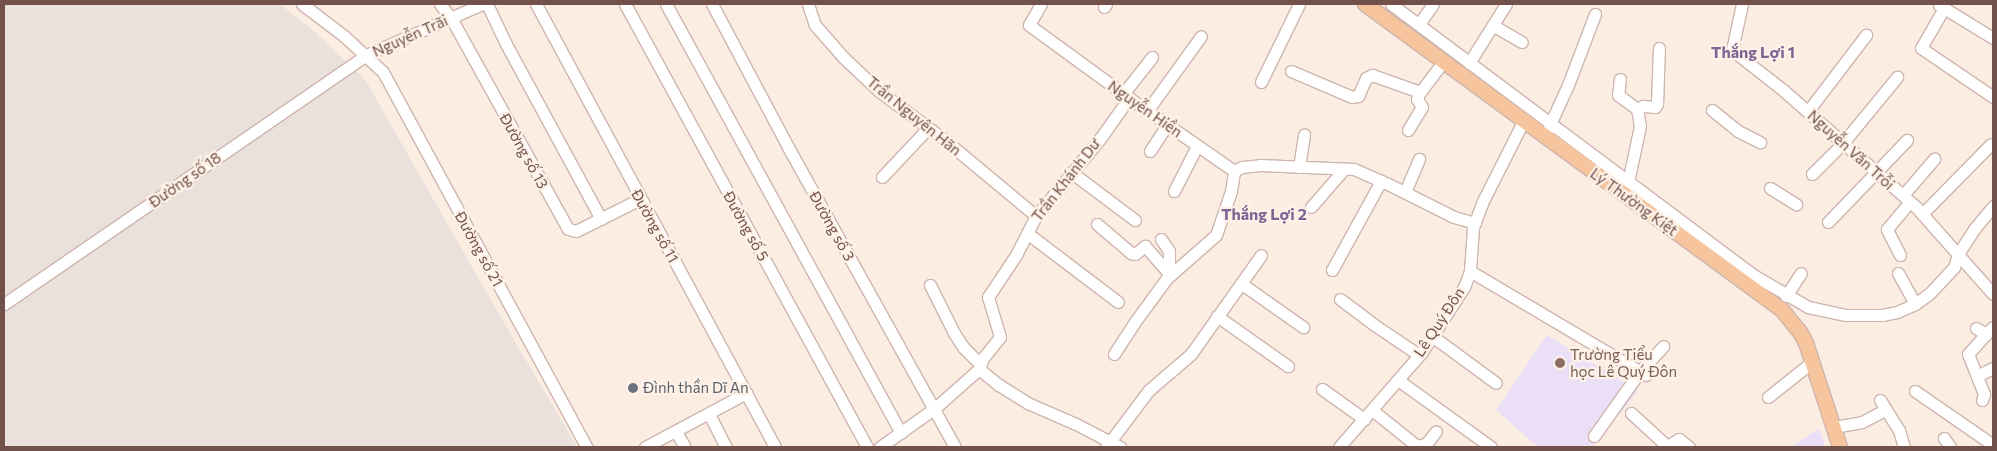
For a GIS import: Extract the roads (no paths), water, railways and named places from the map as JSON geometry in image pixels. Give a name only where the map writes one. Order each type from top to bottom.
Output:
[{"type":"main road","name":"Lý Thường Kiệt","points":[[1365,4],[1523,122],[1762,295],[1790,319],[1800,332],[1812,362],[1840,447]]},
{"type":"street","name":"Đường số 21","points":[[302,4],[366,55],[383,72],[587,447]]},
{"type":"street","name":"Đường số 13","points":[[440,4],[451,18],[568,229],[576,231],[640,199]]},
{"type":"street","name":"Nguyễn Trãi","points":[[366,55],[482,4]]},
{"type":"street","points":[[487,4],[506,44],[601,219]]},
{"type":"street","name":"Đường số 11","points":[[536,4],[775,447]]},
{"type":"street","name":"Đường số 5","points":[[625,4],[867,447]]},
{"type":"street","points":[[666,4],[901,432]]},
{"type":"street","name":"Đường số 3","points":[[712,4],[788,147],[955,447]]},
{"type":"street","name":"Trần Nguyên Hãn","points":[[808,4],[815,24],[844,58],[879,91],[928,128],[1036,216]]},
{"type":"street","name":"Nguyễn Hiền","points":[[1041,4],[1030,25],[1126,96],[1234,171]]},
{"type":"street","points":[[1261,82],[1298,4]]},
{"type":"street","points":[[1391,4],[1628,182],[1786,296],[1801,304],[1826,312],[1882,315],[1897,312],[1915,304],[1929,294],[1954,267],[1958,254],[1974,229],[1993,206]]},
{"type":"street","points":[[1419,24],[1433,4]]},
{"type":"street","points":[[1469,63],[1494,26],[1506,4]]},
{"type":"street","name":"Nguyễn Văn Trỗi","points":[[1742,4],[1732,50],[1808,112],[1906,199],[1922,214],[1993,294]]},
{"type":"street","points":[[1993,38],[1941,6],[1921,48],[1993,97]]},
{"type":"street","points":[[1543,136],[1551,125],[1595,14]]},
{"type":"street","points":[[1494,26],[1522,42]]},
{"type":"street","points":[[1808,112],[1866,35]]},
{"type":"street","points":[[1147,111],[1201,36]]},
{"type":"street","points":[[1637,109],[1643,106],[1655,107],[1657,104],[1659,48]]},
{"type":"street","name":"Đường số 18","points":[[4,304],[366,55]]},
{"type":"street","name":"Trần Khánh Dư","points":[[980,367],[983,358],[1000,337],[988,297],[1016,254],[1036,216],[1071,172],[1126,96],[1152,56]]},
{"type":"street","points":[[1408,130],[1422,107],[1417,98],[1420,92],[1443,62]]},
{"type":"street","points":[[1291,71],[1352,97],[1358,96],[1366,78],[1372,75],[1420,92]]},
{"type":"street","points":[[1812,174],[1842,144],[1897,77]]},
{"type":"street","points":[[1620,79],[1618,95],[1637,109],[1640,132],[1628,182]]},
{"type":"street","points":[[1712,110],[1738,131],[1760,142]]},
{"type":"street","name":"Lê Quý Đôn","points":[[1339,447],[1420,355],[1464,287],[1470,271],[1475,223],[1493,178],[1523,122]]},
{"type":"street","points":[[1150,151],[1167,125]]},
{"type":"street","points":[[882,177],[928,128]]},
{"type":"street","points":[[1299,167],[1304,134]]},
{"type":"street","points":[[1828,222],[1907,140]]},
{"type":"street","points":[[1922,214],[1991,144]]},
{"type":"street","points":[[1174,191],[1197,146]]},
{"type":"street","points":[[1405,192],[1419,159]]},
{"type":"street","points":[[1900,255],[1887,229],[1934,159]]},
{"type":"street","points":[[1114,354],[1168,273],[1208,245],[1216,235],[1231,191],[1234,171],[1242,166],[1354,169],[1454,217],[1475,223]]},
{"type":"street","points":[[1310,207],[1344,169]]},
{"type":"street","points":[[1071,172],[1135,220]]},
{"type":"street","points":[[1332,270],[1381,181]]},
{"type":"street","points":[[1770,188],[1796,204]]},
{"type":"street","points":[[1097,224],[1131,253],[1136,254],[1145,246],[1168,273]]},
{"type":"street","points":[[1027,233],[1118,302]]},
{"type":"street","points":[[1161,239],[1170,251],[1168,273]]},
{"type":"street","points":[[930,285],[963,347],[980,367],[1000,385],[1030,404],[1112,446],[1149,390],[1191,354],[1261,255]]},
{"type":"street","points":[[1470,271],[1643,373]]},
{"type":"street","points":[[1786,296],[1801,273]]},
{"type":"street","points":[[1898,273],[1915,304]]},
{"type":"street","points":[[1242,284],[1303,327]]},
{"type":"street","points":[[1340,299],[1373,324],[1420,355]]},
{"type":"street","points":[[1790,319],[1801,304]]},
{"type":"street","points":[[1217,316],[1288,366]]},
{"type":"street","points":[[1982,400],[1985,396],[1968,352],[1985,330]]},
{"type":"street","points":[[1432,336],[1496,383]]},
{"type":"street","points":[[1594,436],[1663,346]]},
{"type":"street","points":[[1768,397],[1812,362]]},
{"type":"street","points":[[880,447],[935,408],[980,367]]},
{"type":"street","points":[[1977,376],[1993,368]]},
{"type":"street","points":[[1398,380],[1491,447]]},
{"type":"street","points":[[1322,389],[1364,419]]},
{"type":"street","points":[[1915,391],[1993,445]]},
{"type":"street","points":[[645,447],[746,393]]},
{"type":"street","points":[[1834,427],[1862,422],[1883,404],[1899,430],[1904,447]]},
{"type":"street","points":[[1372,410],[1417,446],[1426,444],[1436,431]]},
{"type":"street","points":[[1631,413],[1667,447],[1679,439],[1689,447]]},
{"type":"street","points":[[709,414],[726,447]]},
{"type":"street","points":[[676,432],[685,447]]},
{"type":"place","name":"Trường Tiểu học Lê Quý Đôn","points":[[1560,363]]},
{"type":"place","name":"Đình thần Dĩ An","points":[[633,388]]},
{"type":"district","name":"Thắng Lợi 1","points":[[1753,52]]},
{"type":"district","name":"Thắng Lợi 2","points":[[1264,214]]}]
